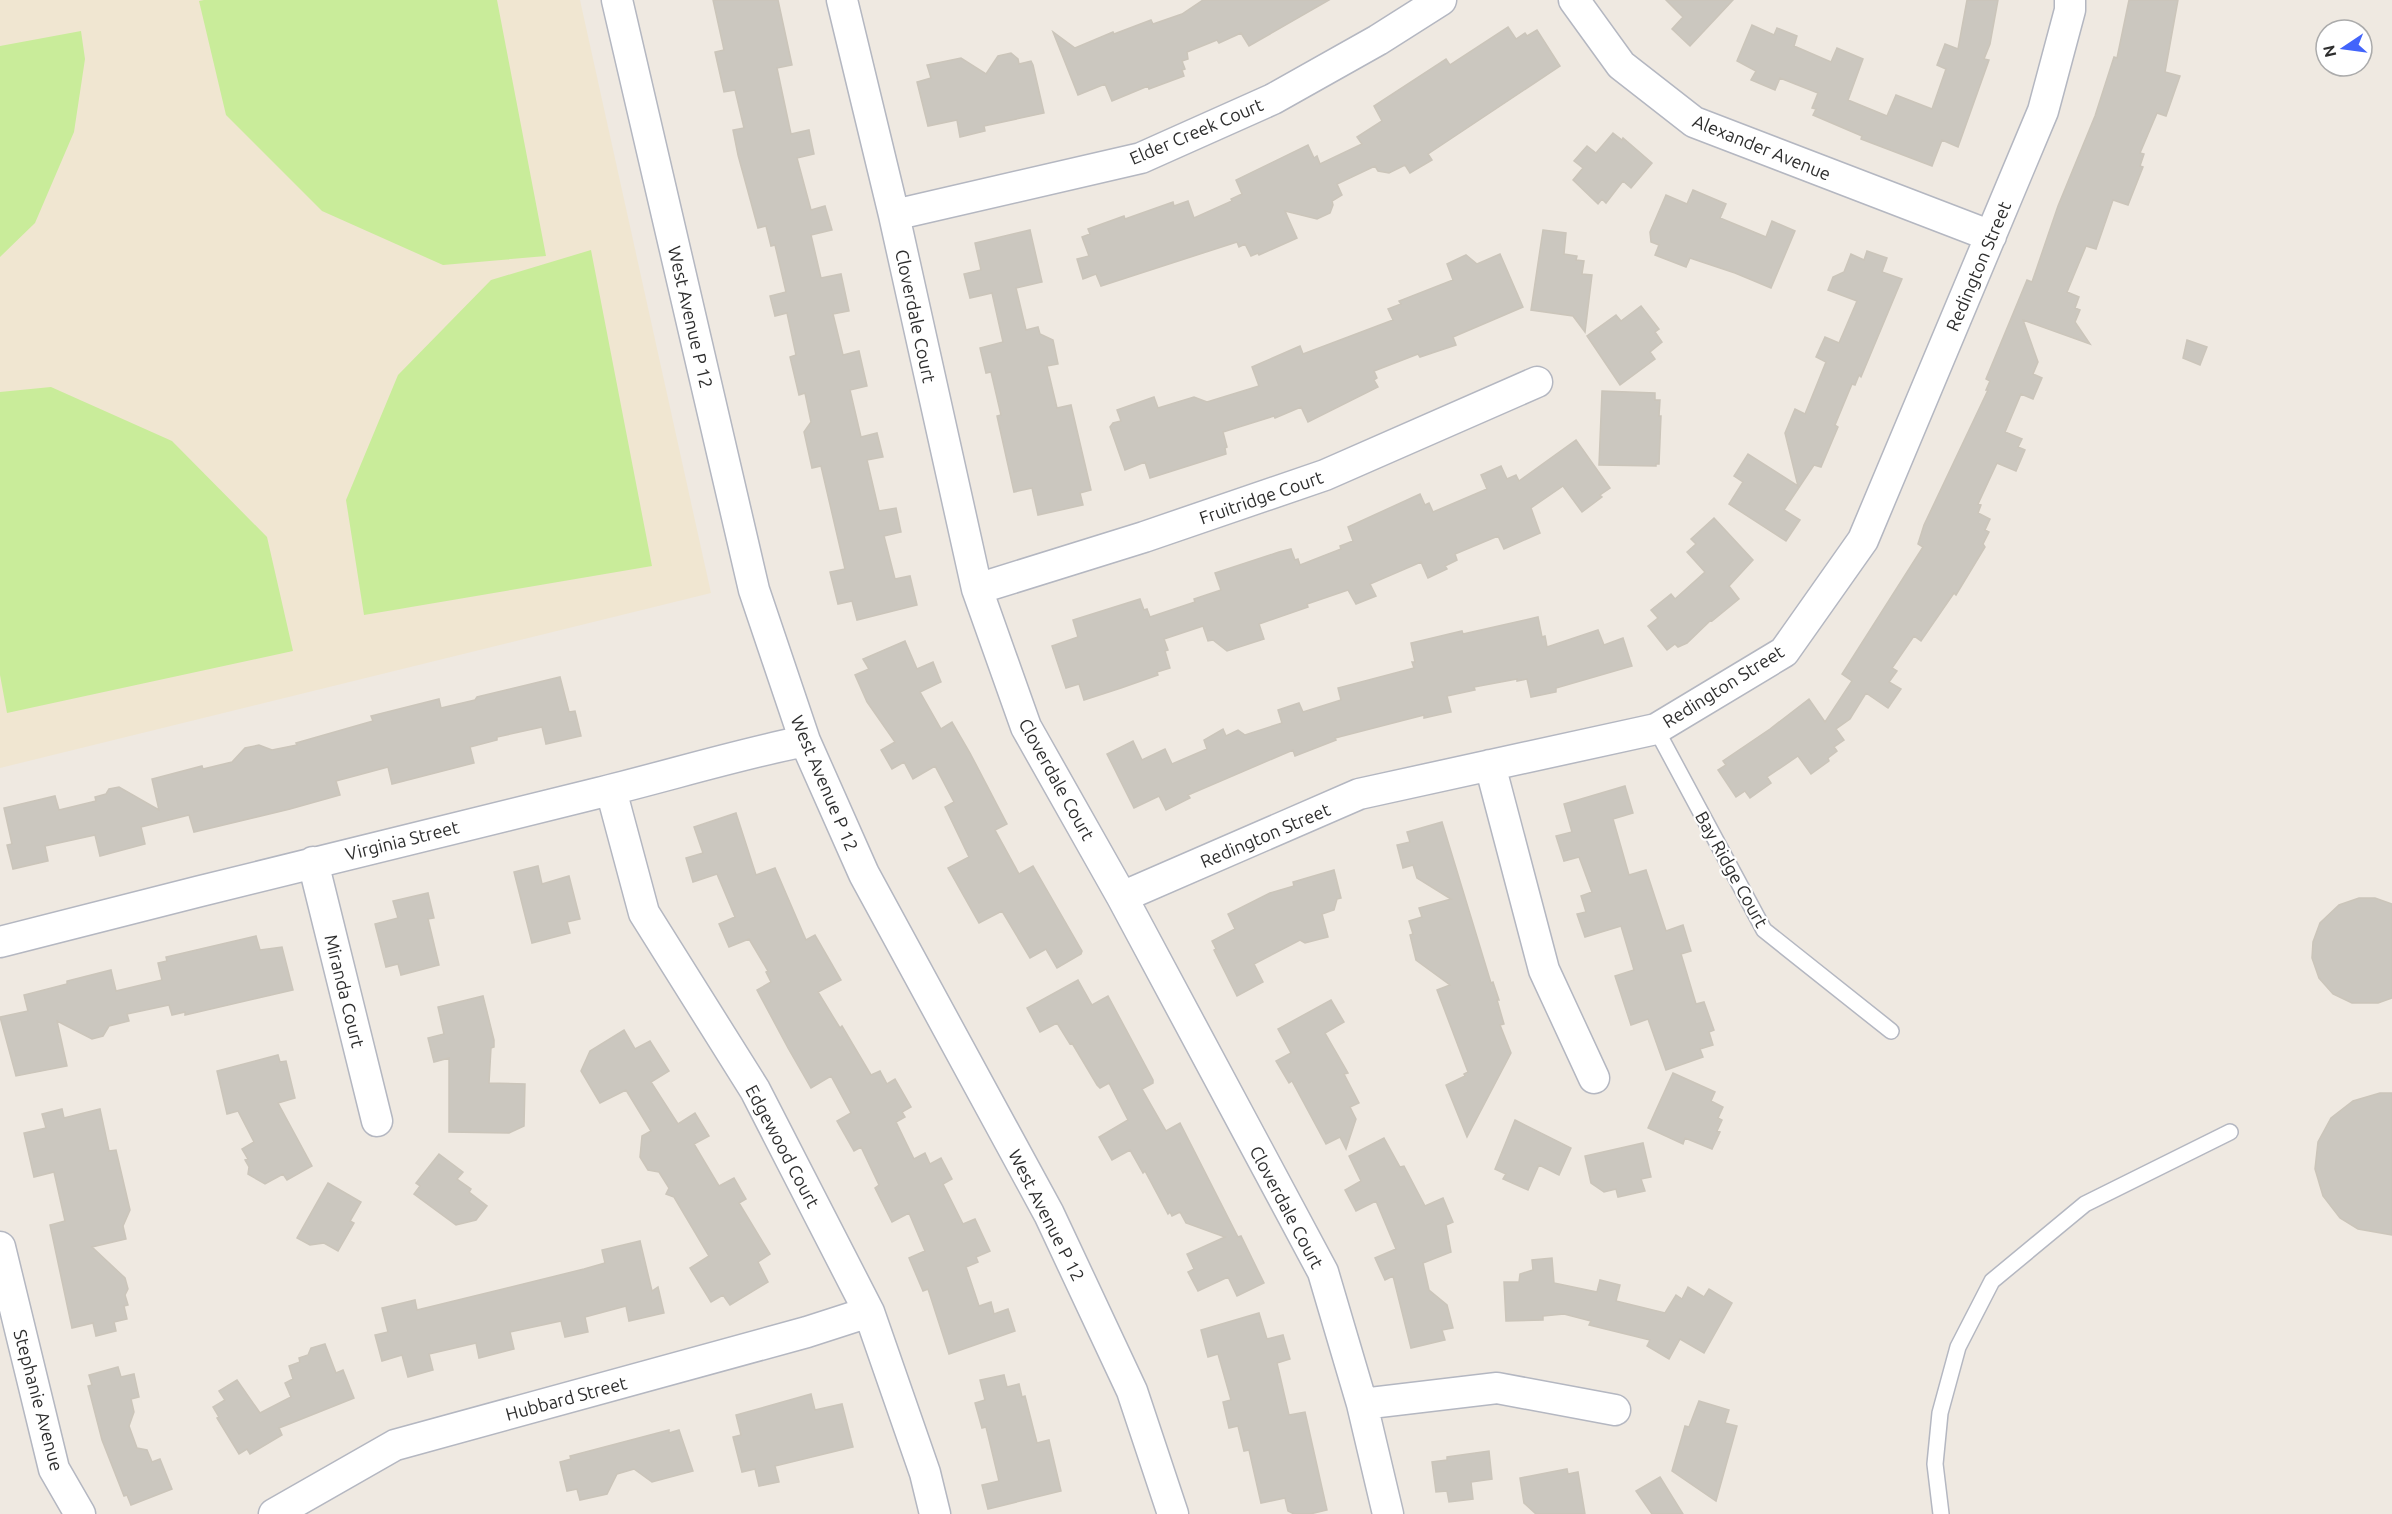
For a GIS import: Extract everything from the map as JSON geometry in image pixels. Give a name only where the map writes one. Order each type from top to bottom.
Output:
[{"type":"street","name":"West Avenue P 12","points":[[617,0],[754,590],[805,741],[864,874],[1059,1235],[1132,1391],[1173,1514]]},
{"type":"street","name":"Cloverdale Court","points":[[842,0],[894,215],[977,589],[1026,727],[1122,897],[1323,1272],[1362,1404],[1388,1514]]},
{"type":"street","name":"Elder Creek Court","points":[[894,215],[1141,158],[1273,99],[1378,40],[1441,0]]},
{"type":"street","name":"Alexander Avenue","points":[[1574,0],[1621,65],[1694,122],[1991,236]]},
{"type":"street","name":"Redington Street","points":[[1122,897],[1359,794],[1656,729],[1784,652],[1863,540],[2043,111],[2070,10],[2070,0]]},
{"type":"street","name":"Fruitridge Court","points":[[977,589],[1144,537],[1325,475],[1537,382]]},
{"type":"street","name":"Virginia Street","points":[[0,942],[313,862],[611,790],[750,752],[805,741]]},
{"type":"street","points":[[1490,765],[1544,970],[1594,1078]]},
{"type":"street","name":"Edgewood Court","points":[[611,790],[644,913],[755,1090],[869,1312],[925,1473],[935,1514]]},
{"type":"street","name":"Miranda Court","points":[[313,862],[377,1121]]},
{"type":"street","name":"Stephanie Avenue","points":[[0,1247],[54,1469],[80,1514]]},
{"type":"street","name":"Hubbard Street","points":[[274,1514],[395,1445],[807,1332],[869,1312]]},
{"type":"street","points":[[1362,1404],[1497,1389],[1615,1410]]},
{"type":"lane","name":"Bay Ridge Court","points":[[1656,729],[1764,930],[1891,1031]]},
{"type":"lane","points":[[1941,1514],[1935,1464],[1940,1413],[1958,1347],[1992,1281],[2085,1204],[2230,1132]]},
{"type":"shaded area","points":[[0,0],[580,0],[711,593],[0,768]]},
{"type":"green space","points":[[497,0],[546,256],[443,265],[322,211],[226,115],[199,1]]},
{"type":"green space","points":[[81,31],[85,59],[74,132],[35,223],[0,257],[0,46]]},
{"type":"green space","points":[[591,250],[652,566],[364,615],[346,500],[398,375],[491,280]]},
{"type":"green space","points":[[51,387],[172,441],[267,537],[293,651],[7,713],[0,675],[0,392]]},
{"type":"building","points":[[713,0],[778,0],[792,65],[777,68],[791,134],[809,130],[814,154],[797,158],[811,210],[825,206],[832,230],[811,235],[821,278],[841,274],[849,311],[833,314],[843,355],[859,351],[867,386],[850,390],[861,437],[877,433],[883,457],[867,460],[879,511],[896,508],[901,532],[884,536],[895,579],[910,576],[917,605],[857,620],[852,601],[838,604],[830,572],[845,569],[821,466],[812,468],[804,432],[811,422],[805,393],[799,395],[790,357],[796,355],[787,313],[775,316],[770,296],[786,292],[775,245],[771,246],[766,226],[758,228],[738,155],[733,130],[744,128],[735,90],[724,92],[715,52],[724,50]]},
{"type":"building","points":[[1203,0],[1329,0],[1249,46],[1241,33],[1219,43],[1217,40],[1187,52],[1188,59],[1182,61],[1185,69],[1182,70],[1184,76],[1149,89],[1148,86],[1112,101],[1105,84],[1078,95],[1053,32],[1075,48],[1113,32],[1114,34],[1151,20],[1153,24],[1182,14]]},
{"type":"building","points":[[1666,0],[1733,0],[1690,46],[1672,29],[1683,17]]},
{"type":"building","points":[[1967,0],[1998,0],[1990,44],[1984,59],[1989,60],[1958,147],[1942,140],[1932,166],[1861,139],[1862,136],[1813,115],[1816,109],[1812,108],[1818,93],[1780,78],[1775,90],[1751,80],[1756,71],[1737,61],[1752,25],[1774,35],[1777,28],[1797,36],[1794,46],[1831,62],[1837,48],[1863,59],[1848,100],[1887,116],[1896,95],[1932,109],[1946,69],[1937,65],[1945,44],[1958,49]]},
{"type":"building","points":[[2129,0],[2178,0],[2165,72],[2180,76],[2166,116],[2157,113],[2140,153],[2144,154],[2140,166],[2143,167],[2128,205],[2113,200],[2096,249],[2086,246],[2067,292],[2079,297],[2075,308],[2080,310],[2075,322],[2090,344],[2023,320],[2038,362],[2033,374],[2042,378],[2033,399],[2021,394],[2005,432],[2022,439],[2018,447],[2025,450],[2016,471],[1997,463],[1978,504],[1981,505],[1978,513],[1990,519],[1985,530],[1989,532],[1983,544],[1985,547],[1956,595],[1954,593],[1921,641],[1914,636],[1892,668],[1897,671],[1889,682],[1901,689],[1888,708],[1866,693],[1850,719],[1836,729],[1844,740],[1834,747],[1837,751],[1828,758],[1829,761],[1811,774],[1798,756],[1767,777],[1771,783],[1750,798],[1745,791],[1736,797],[1718,770],[1726,765],[1723,761],[1809,699],[1825,722],[1852,681],[1842,674],[1923,547],[1918,544],[1924,525],[1988,390],[1986,390],[1990,381],[1986,379],[2027,280],[2032,282],[2058,206],[2095,116],[2114,57],[2117,58]]},
{"type":"building","points":[[1508,27],[1516,39],[1525,33],[1527,36],[1537,30],[1560,66],[1428,154],[1432,160],[1410,173],[1405,165],[1389,173],[1378,171],[1375,166],[1337,184],[1342,195],[1332,201],[1330,213],[1317,219],[1285,211],[1297,238],[1259,255],[1258,253],[1251,256],[1245,244],[1239,247],[1237,242],[1101,286],[1096,274],[1083,279],[1077,259],[1089,256],[1082,237],[1090,234],[1088,229],[1173,202],[1174,206],[1188,201],[1194,218],[1242,194],[1236,180],[1308,145],[1314,158],[1317,156],[1320,164],[1362,144],[1357,137],[1382,121],[1374,106],[1446,59],[1450,65]]},
{"type":"building","points":[[1011,53],[1018,59],[1019,64],[1031,61],[1044,113],[984,126],[985,131],[960,137],[957,120],[928,126],[917,82],[931,78],[927,65],[961,58],[986,74],[998,56]]},
{"type":"building","points":[[1613,133],[1622,140],[1623,138],[1652,163],[1631,188],[1623,181],[1606,203],[1602,199],[1598,204],[1573,180],[1583,168],[1574,161],[1587,146],[1596,153]]},
{"type":"building","points":[[1693,190],[1726,204],[1720,218],[1766,237],[1772,221],[1795,231],[1771,288],[1690,258],[1686,267],[1655,255],[1659,245],[1651,242],[1650,232],[1666,195],[1687,204]]},
{"type":"building","points":[[1030,230],[1042,282],[1016,288],[1026,330],[1038,327],[1040,334],[1053,340],[1058,364],[1047,366],[1057,408],[1071,405],[1091,490],[1080,493],[1083,505],[1038,515],[1032,488],[1014,492],[997,416],[1001,415],[991,372],[986,373],[980,348],[1003,342],[992,293],[970,298],[964,274],[981,270],[975,243]]},
{"type":"building","points":[[1543,230],[1566,233],[1564,254],[1577,256],[1576,260],[1584,261],[1582,274],[1592,275],[1585,332],[1573,316],[1531,310]]},
{"type":"building","points":[[1867,251],[1887,258],[1882,272],[1902,279],[1861,377],[1859,375],[1855,385],[1852,384],[1835,425],[1838,427],[1821,467],[1814,465],[1784,510],[1800,520],[1786,541],[1729,504],[1743,482],[1734,476],[1748,454],[1798,486],[1785,433],[1795,409],[1805,414],[1826,362],[1816,357],[1825,337],[1839,343],[1857,301],[1828,290],[1833,277],[1844,272],[1851,254],[1864,260]]},
{"type":"building","points":[[1500,254],[1523,307],[1453,337],[1456,345],[1420,357],[1418,354],[1374,371],[1377,378],[1374,380],[1378,387],[1308,422],[1301,407],[1275,418],[1274,416],[1223,432],[1227,447],[1225,448],[1226,454],[1150,478],[1145,462],[1125,470],[1110,427],[1113,423],[1121,421],[1117,410],[1154,397],[1158,408],[1194,397],[1207,402],[1259,386],[1252,367],[1300,346],[1303,354],[1393,320],[1388,309],[1401,304],[1399,301],[1453,280],[1447,264],[1466,255],[1477,264]]},
{"type":"building","points":[[1641,306],[1659,329],[1655,332],[1662,342],[1650,352],[1655,359],[1620,385],[1587,336],[1616,315],[1621,321]]},
{"type":"building","points":[[2187,340],[2207,347],[2200,365],[2183,358]]},
{"type":"building","points":[[1602,391],[1655,393],[1655,400],[1660,400],[1659,416],[1661,416],[1659,464],[1656,466],[1599,465]]},
{"type":"building","points":[[1576,440],[1610,488],[1582,512],[1563,486],[1531,508],[1540,533],[1504,549],[1498,536],[1455,554],[1457,560],[1445,566],[1447,569],[1428,578],[1421,562],[1370,584],[1376,596],[1356,604],[1348,590],[1307,604],[1308,607],[1259,624],[1264,639],[1227,651],[1213,640],[1208,641],[1203,626],[1164,639],[1170,668],[1157,672],[1158,675],[1121,688],[1084,700],[1079,684],[1066,688],[1052,646],[1078,637],[1073,620],[1140,599],[1144,610],[1147,609],[1150,617],[1195,602],[1194,599],[1221,590],[1215,573],[1291,549],[1295,560],[1298,559],[1300,565],[1341,549],[1340,546],[1353,541],[1348,527],[1420,494],[1425,505],[1429,503],[1433,512],[1487,489],[1481,475],[1501,466],[1507,479],[1516,475],[1519,481]]},
{"type":"building","points":[[1714,518],[1753,560],[1729,586],[1739,599],[1711,620],[1687,643],[1678,647],[1675,644],[1667,650],[1648,626],[1658,618],[1651,610],[1671,594],[1675,599],[1705,572],[1687,552],[1696,544],[1691,539]]},
{"type":"building","points":[[1538,617],[1542,637],[1545,636],[1547,647],[1598,630],[1604,645],[1623,638],[1632,666],[1556,688],[1556,692],[1531,697],[1527,679],[1474,687],[1475,690],[1447,696],[1451,712],[1424,718],[1424,715],[1335,738],[1336,740],[1295,756],[1293,750],[1188,795],[1190,798],[1166,810],[1159,796],[1134,808],[1107,754],[1133,741],[1142,760],[1165,749],[1172,764],[1207,749],[1204,740],[1223,729],[1226,736],[1238,730],[1245,735],[1282,723],[1278,710],[1299,703],[1303,712],[1341,700],[1338,688],[1414,668],[1411,643]]},
{"type":"building","points":[[905,641],[917,669],[933,662],[941,682],[920,692],[941,729],[952,722],[970,753],[1007,824],[995,830],[1019,874],[1033,866],[1082,951],[1081,954],[1057,968],[1046,949],[1030,958],[1002,911],[979,923],[948,868],[969,857],[945,807],[954,802],[935,766],[913,779],[904,762],[892,769],[881,750],[895,742],[867,702],[855,675],[869,669],[863,659]]},
{"type":"building","points":[[560,677],[569,712],[575,711],[581,736],[546,744],[542,727],[497,737],[497,740],[470,747],[474,763],[392,784],[388,767],[336,781],[340,795],[290,809],[194,832],[189,815],[141,827],[145,844],[100,856],[95,835],[45,846],[48,861],[13,869],[7,845],[12,844],[4,808],[55,796],[59,810],[96,801],[95,797],[106,794],[109,789],[119,787],[159,810],[152,779],[202,766],[203,769],[232,762],[245,748],[259,745],[272,750],[297,745],[296,743],[373,721],[371,716],[439,699],[441,708]]},
{"type":"building","points":[[1625,786],[1633,813],[1613,819],[1629,875],[1646,870],[1666,931],[1683,925],[1691,951],[1681,954],[1696,1004],[1704,1002],[1714,1030],[1709,1032],[1713,1045],[1700,1049],[1703,1057],[1666,1070],[1648,1019],[1631,1025],[1615,976],[1634,970],[1621,926],[1585,937],[1577,914],[1586,912],[1581,896],[1592,892],[1579,857],[1564,861],[1556,836],[1572,832],[1564,804]]},
{"type":"building","points":[[736,813],[756,875],[775,868],[806,940],[815,935],[841,980],[818,992],[840,1028],[842,1026],[871,1075],[880,1071],[887,1084],[895,1079],[911,1107],[902,1112],[905,1117],[896,1122],[914,1159],[925,1153],[930,1164],[941,1158],[952,1179],[943,1184],[963,1224],[975,1219],[990,1251],[976,1257],[978,1262],[966,1267],[979,1306],[991,1302],[994,1314],[1008,1309],[1015,1331],[949,1354],[928,1289],[923,1291],[909,1258],[925,1251],[909,1213],[892,1222],[875,1188],[879,1185],[861,1147],[854,1151],[837,1121],[851,1113],[831,1076],[811,1088],[757,990],[771,982],[766,972],[768,971],[749,939],[729,947],[719,924],[735,917],[717,874],[693,882],[686,858],[703,853],[694,827]]},
{"type":"building","points":[[1442,822],[1491,983],[1493,982],[1499,1000],[1497,1000],[1504,1024],[1500,1025],[1511,1053],[1467,1137],[1446,1085],[1465,1076],[1464,1074],[1468,1072],[1437,990],[1450,985],[1416,960],[1409,921],[1422,917],[1419,908],[1451,899],[1417,878],[1413,865],[1403,868],[1397,845],[1410,842],[1407,832]]},
{"type":"building","points":[[538,866],[542,884],[569,876],[580,919],[567,922],[570,933],[532,943],[514,872]]},
{"type":"building","points":[[1334,870],[1341,898],[1337,899],[1334,910],[1322,914],[1328,937],[1305,943],[1300,940],[1254,964],[1263,982],[1237,996],[1214,950],[1216,949],[1212,941],[1235,929],[1228,914],[1270,893],[1294,886],[1293,882]]},
{"type":"building","points":[[428,893],[434,918],[428,919],[439,965],[401,975],[398,964],[386,967],[375,924],[398,918],[393,901]]},
{"type":"building","points":[[2359,898],[2375,898],[2392,904],[2392,998],[2378,1003],[2352,1003],[2333,994],[2319,978],[2312,958],[2313,942],[2320,923],[2339,905]]},
{"type":"building","points":[[256,936],[260,950],[282,947],[293,990],[185,1015],[185,1012],[172,1015],[169,1005],[127,1014],[129,1021],[109,1026],[103,1036],[92,1039],[57,1021],[67,1066],[16,1076],[0,1017],[28,1011],[24,995],[111,970],[116,991],[162,980],[158,963],[167,961],[166,957]]},
{"type":"building","points":[[1078,980],[1092,1005],[1108,996],[1153,1080],[1153,1083],[1142,1089],[1166,1131],[1180,1123],[1264,1283],[1237,1296],[1228,1277],[1198,1291],[1188,1272],[1194,1269],[1187,1254],[1225,1237],[1186,1223],[1180,1212],[1172,1216],[1170,1212],[1168,1214],[1145,1171],[1143,1173],[1130,1150],[1112,1160],[1099,1137],[1128,1120],[1109,1083],[1100,1088],[1057,1023],[1040,1032],[1027,1008]]},
{"type":"building","points":[[483,996],[494,1040],[494,1047],[491,1048],[489,1083],[525,1084],[524,1126],[509,1133],[449,1132],[449,1058],[434,1062],[428,1038],[444,1034],[438,1007]]},
{"type":"building","points":[[1331,1000],[1344,1022],[1325,1033],[1348,1073],[1344,1074],[1359,1103],[1350,1107],[1356,1119],[1346,1149],[1340,1137],[1326,1144],[1292,1081],[1289,1083],[1276,1061],[1291,1053],[1278,1029]]},
{"type":"building","points":[[624,1030],[635,1049],[650,1041],[669,1071],[651,1082],[678,1124],[695,1113],[709,1136],[694,1144],[719,1186],[734,1178],[746,1199],[739,1203],[770,1254],[758,1262],[768,1282],[730,1305],[723,1295],[711,1302],[690,1268],[709,1256],[674,1197],[666,1194],[669,1188],[659,1172],[648,1170],[640,1157],[642,1136],[651,1131],[626,1090],[600,1103],[581,1071],[590,1051]]},
{"type":"building","points":[[278,1055],[280,1062],[286,1061],[295,1098],[278,1103],[312,1166],[287,1180],[283,1174],[265,1184],[248,1174],[249,1167],[245,1160],[248,1159],[242,1149],[254,1142],[238,1111],[227,1114],[217,1071]]},
{"type":"building","points":[[1673,1073],[1715,1092],[1711,1101],[1723,1107],[1718,1118],[1722,1120],[1717,1131],[1720,1132],[1712,1149],[1685,1138],[1683,1144],[1648,1128]]},
{"type":"building","points":[[2380,1093],[2392,1093],[2392,1235],[2358,1229],[2340,1218],[2323,1196],[2315,1169],[2318,1142],[2331,1118],[2353,1101]]},
{"type":"building","points":[[62,1109],[64,1118],[100,1109],[109,1151],[116,1150],[130,1210],[123,1226],[126,1239],[92,1247],[125,1278],[128,1289],[125,1295],[128,1305],[124,1306],[127,1319],[114,1322],[116,1331],[96,1336],[93,1323],[72,1328],[50,1225],[65,1221],[54,1172],[34,1177],[24,1133],[46,1128],[42,1114]]},
{"type":"building","points":[[1515,1120],[1571,1148],[1559,1175],[1539,1165],[1528,1190],[1503,1179],[1506,1174],[1495,1169]]},
{"type":"building","points":[[1384,1138],[1400,1167],[1404,1166],[1425,1206],[1443,1198],[1453,1222],[1446,1225],[1451,1252],[1423,1263],[1429,1290],[1447,1305],[1453,1328],[1442,1330],[1445,1340],[1411,1348],[1393,1276],[1385,1280],[1375,1258],[1396,1249],[1376,1201],[1356,1211],[1345,1190],[1361,1181],[1349,1156]]},
{"type":"building","points":[[1643,1143],[1651,1177],[1641,1179],[1645,1191],[1618,1197],[1616,1189],[1604,1192],[1591,1183],[1585,1156]]},
{"type":"building","points":[[439,1154],[463,1172],[457,1179],[471,1189],[469,1192],[487,1206],[476,1220],[456,1225],[414,1194],[420,1186],[416,1183]]},
{"type":"building","points":[[328,1183],[361,1202],[350,1221],[354,1223],[338,1251],[324,1243],[310,1245],[297,1238]]},
{"type":"building","points":[[640,1241],[652,1291],[658,1287],[664,1313],[629,1321],[626,1306],[585,1317],[588,1332],[565,1337],[561,1321],[510,1332],[514,1349],[479,1358],[476,1343],[429,1354],[433,1370],[408,1377],[402,1355],[382,1361],[375,1335],[388,1332],[382,1308],[415,1300],[417,1310],[584,1269],[605,1263],[602,1250]]},
{"type":"building","points":[[1552,1258],[1554,1283],[1597,1292],[1600,1280],[1620,1285],[1616,1301],[1665,1313],[1676,1295],[1682,1299],[1688,1287],[1704,1297],[1709,1289],[1732,1303],[1704,1353],[1680,1339],[1669,1359],[1647,1346],[1650,1340],[1589,1325],[1591,1321],[1564,1314],[1543,1316],[1543,1320],[1506,1321],[1504,1282],[1519,1282],[1520,1274],[1533,1270],[1532,1260]]},
{"type":"building","points":[[1259,1313],[1267,1339],[1283,1335],[1290,1359],[1277,1363],[1289,1415],[1305,1412],[1327,1510],[1310,1514],[1294,1514],[1288,1511],[1285,1498],[1261,1503],[1249,1450],[1244,1451],[1238,1426],[1229,1428],[1223,1402],[1231,1400],[1218,1354],[1208,1357],[1201,1330]]},
{"type":"building","points":[[325,1344],[336,1373],[343,1370],[354,1398],[279,1428],[282,1435],[250,1454],[247,1449],[239,1454],[217,1418],[219,1417],[213,1407],[225,1400],[219,1391],[237,1380],[260,1413],[291,1397],[285,1383],[293,1379],[289,1366],[300,1362],[299,1358],[308,1355],[311,1348]]},
{"type":"building","points":[[118,1367],[121,1377],[134,1374],[139,1397],[131,1399],[134,1412],[129,1426],[137,1448],[147,1450],[152,1462],[160,1459],[172,1489],[131,1505],[127,1495],[124,1496],[102,1440],[88,1386],[92,1385],[89,1375]]},
{"type":"building","points":[[1004,1375],[1007,1387],[1019,1384],[1022,1397],[1025,1396],[1037,1443],[1049,1440],[1061,1491],[988,1509],[982,1485],[999,1481],[986,1427],[982,1428],[975,1403],[985,1400],[980,1380]]},
{"type":"building","points":[[811,1394],[815,1410],[842,1404],[853,1447],[775,1466],[779,1482],[759,1486],[755,1469],[742,1472],[733,1437],[741,1435],[736,1415]]},
{"type":"building","points":[[1699,1401],[1729,1410],[1725,1423],[1737,1426],[1716,1501],[1672,1471],[1685,1426],[1689,1427]]},
{"type":"building","points":[[669,1430],[669,1433],[679,1430],[693,1471],[652,1482],[634,1469],[617,1474],[607,1494],[580,1500],[577,1489],[567,1491],[560,1462],[571,1459],[570,1456]]},
{"type":"building","points":[[1489,1451],[1492,1479],[1471,1482],[1473,1499],[1449,1502],[1447,1491],[1436,1492],[1432,1462],[1447,1460],[1447,1457]]},
{"type":"building","points":[[1567,1469],[1568,1474],[1578,1472],[1585,1514],[1536,1514],[1524,1503],[1520,1478]]},
{"type":"building","points":[[1660,1477],[1683,1514],[1652,1514],[1636,1491]]}]
